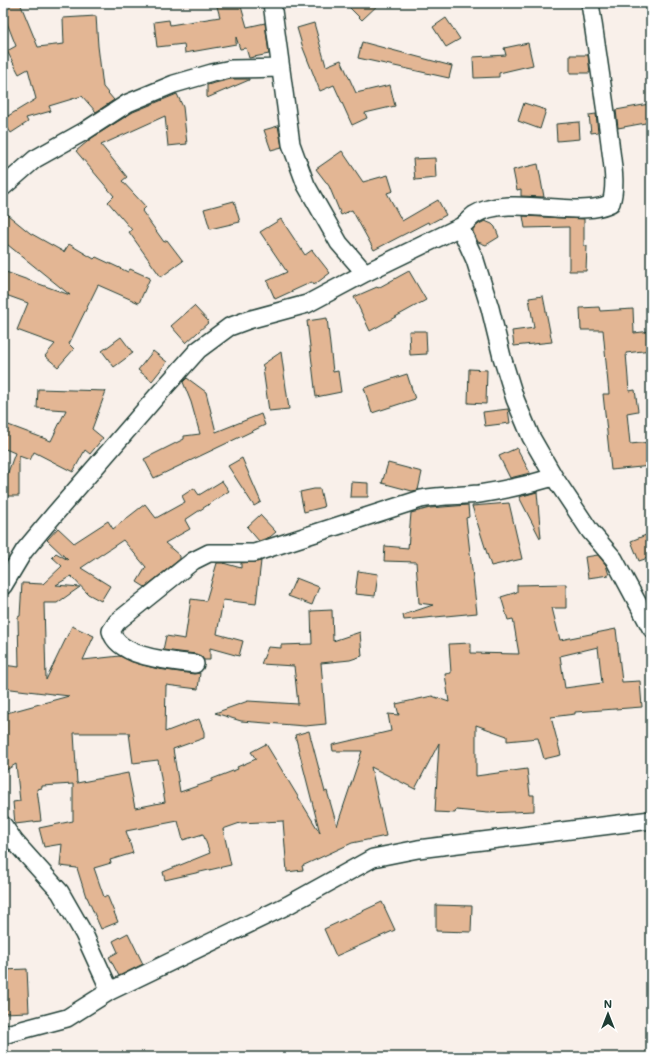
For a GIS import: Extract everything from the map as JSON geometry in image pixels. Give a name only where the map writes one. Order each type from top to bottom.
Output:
[{"type":"street","points":[[272,3],[291,144],[306,185],[339,243],[365,273]]},
{"type":"street","points":[[3,586],[24,551],[156,397],[198,350],[230,327],[248,320],[307,304],[365,273],[460,227],[475,215],[492,209],[520,206],[561,209],[591,209],[603,207],[610,203],[614,193],[613,173],[607,117],[590,3]]},
{"type":"street","points":[[3,187],[35,160],[85,131],[128,102],[174,84],[212,73],[231,69],[281,68]]},
{"type":"street","points":[[460,227],[475,260],[490,308],[502,357],[516,400],[531,437],[554,477],[590,531],[614,559],[651,628]]},
{"type":"street","points":[[195,664],[154,659],[123,648],[113,639],[111,631],[117,622],[193,560],[209,553],[254,553],[421,499],[435,496],[477,494],[515,488],[554,477]]},
{"type":"street","points":[[3,1035],[67,1018],[110,992],[288,905],[373,858],[418,849],[651,820]]},
{"type":"street","points":[[3,825],[15,842],[60,892],[84,934],[110,992]]},
{"type":"building","points":[[3,3],[20,3],[38,47],[64,44],[63,18],[96,16],[103,87],[114,100],[96,112],[82,96],[49,106],[51,111],[26,118],[28,122],[11,133],[4,124],[3,119],[36,99],[28,69],[19,74],[7,51],[16,46],[3,13]]},
{"type":"building","points":[[216,3],[240,3],[247,27],[265,23],[269,54],[249,58],[246,48],[240,49],[236,37],[236,44],[185,53],[184,44],[157,47],[154,22],[169,20],[170,25],[220,17]]},
{"type":"building","points":[[345,3],[380,3],[362,20]]},
{"type":"building","points":[[446,18],[460,39],[446,47],[433,27]]},
{"type":"building","points":[[314,23],[326,66],[341,60],[356,93],[390,85],[395,106],[365,113],[367,118],[352,125],[334,85],[320,91],[303,48],[297,28]]},
{"type":"building","points":[[362,42],[452,66],[449,78],[358,58]]},
{"type":"building","points":[[528,43],[533,65],[499,73],[499,77],[474,78],[473,57],[506,55],[504,48]]},
{"type":"building","points":[[570,55],[588,55],[590,73],[570,73]]},
{"type":"building","points":[[231,79],[249,80],[207,98],[207,85]]},
{"type":"building","points":[[177,94],[183,107],[187,144],[168,146],[165,116],[101,145],[127,177],[122,181],[146,207],[142,211],[164,242],[167,240],[183,261],[161,277],[129,232],[132,230],[108,202],[114,196],[76,151],[93,137],[133,112]]},
{"type":"building","points":[[524,103],[546,110],[540,129],[518,121]]},
{"type":"building","points":[[649,104],[651,122],[618,128],[616,110]]},
{"type":"building","points":[[596,114],[598,132],[591,133],[589,115]]},
{"type":"building","points":[[579,122],[580,139],[557,141],[556,124]]},
{"type":"building","points":[[278,126],[282,147],[271,150],[264,130]]},
{"type":"building","points":[[342,151],[363,182],[388,175],[393,191],[387,193],[402,221],[438,200],[446,215],[429,224],[428,222],[374,250],[352,210],[341,215],[329,186],[316,169]]},
{"type":"building","points":[[435,158],[436,178],[415,180],[413,159]]},
{"type":"building","points":[[538,164],[544,197],[521,196],[521,189],[517,190],[513,170]]},
{"type":"building","points":[[234,201],[240,222],[210,229],[204,209]]},
{"type":"building","points":[[3,211],[30,233],[64,252],[69,244],[94,259],[96,257],[128,272],[130,269],[150,278],[139,303],[98,285],[69,344],[74,349],[58,367],[45,356],[55,344],[17,330],[28,303],[3,294],[3,271],[70,295],[3,241]]},
{"type":"building","points":[[523,216],[584,219],[584,246],[587,246],[586,271],[569,271],[569,227],[525,228]]},
{"type":"building","points":[[281,219],[305,255],[312,250],[330,273],[314,285],[312,282],[275,299],[267,281],[287,272],[260,232]]},
{"type":"building","points":[[485,221],[495,227],[499,237],[486,245],[478,242],[473,232],[473,229]]},
{"type":"building","points":[[409,271],[426,300],[370,331],[354,297],[377,287],[378,288]]},
{"type":"building","points":[[543,296],[552,342],[514,346],[512,331],[534,328],[529,298]]},
{"type":"building","points":[[194,306],[209,322],[186,343],[171,326]]},
{"type":"building","points":[[599,307],[600,311],[633,309],[634,333],[651,331],[651,350],[626,353],[629,391],[635,390],[638,411],[627,413],[630,444],[651,442],[651,466],[611,470],[603,394],[609,394],[603,330],[581,330],[580,308]]},
{"type":"building","points":[[327,318],[333,372],[338,371],[341,392],[316,397],[307,321]]},
{"type":"building","points":[[409,331],[426,331],[427,354],[410,355]]},
{"type":"building","points":[[121,337],[133,353],[114,367],[102,351]]},
{"type":"building","points":[[153,351],[167,362],[152,381],[138,370]]},
{"type":"building","points":[[281,352],[289,409],[269,411],[264,368],[262,365]]},
{"type":"building","points":[[469,369],[487,370],[486,404],[468,403]]},
{"type":"building","points":[[407,374],[415,399],[372,413],[364,388]]},
{"type":"building","points":[[187,378],[206,392],[216,432],[261,414],[265,425],[154,478],[144,459],[184,439],[184,436],[200,434],[191,402],[183,382]]},
{"type":"building","points":[[38,389],[106,391],[92,429],[103,438],[90,454],[85,450],[73,472],[34,452],[30,460],[19,456],[19,496],[3,496],[3,475],[7,475],[15,453],[3,448],[3,423],[51,441],[66,410],[37,408]]},
{"type":"building","points":[[508,409],[510,423],[485,426],[483,412]]},
{"type":"building","points":[[517,448],[530,473],[510,478],[499,456]]},
{"type":"building","points":[[242,458],[261,502],[254,506],[228,466]]},
{"type":"building","points":[[388,463],[422,472],[418,490],[412,491],[382,483]]},
{"type":"building","points":[[222,481],[229,491],[185,520],[190,529],[165,543],[180,556],[180,559],[145,587],[137,582],[146,567],[123,540],[81,568],[110,586],[101,601],[88,594],[71,576],[56,585],[80,587],[57,603],[44,603],[46,680],[72,626],[94,636],[83,660],[120,656],[132,662],[158,669],[194,674],[200,673],[198,689],[166,685],[165,732],[199,719],[204,732],[204,738],[173,749],[180,792],[212,781],[212,779],[238,769],[237,767],[256,759],[251,752],[266,744],[320,833],[295,735],[309,731],[325,792],[327,791],[337,826],[362,751],[333,751],[332,745],[391,731],[388,714],[399,715],[396,704],[432,696],[449,702],[445,674],[451,673],[449,644],[471,643],[471,653],[519,654],[513,619],[508,620],[501,597],[517,592],[517,585],[566,584],[566,608],[552,608],[560,640],[616,629],[622,682],[640,681],[642,707],[575,712],[575,714],[551,717],[561,755],[544,759],[538,738],[507,741],[507,736],[476,725],[476,776],[527,769],[530,795],[534,795],[534,811],[488,813],[456,810],[455,813],[435,812],[439,743],[415,789],[371,767],[386,836],[352,843],[302,866],[303,870],[287,872],[283,821],[240,823],[223,829],[231,865],[165,880],[163,872],[210,853],[203,834],[183,840],[178,821],[126,831],[133,853],[110,860],[111,863],[94,868],[104,897],[107,895],[118,922],[101,929],[86,897],[77,868],[60,866],[62,844],[44,847],[39,828],[73,821],[73,784],[42,786],[42,788],[37,789],[41,821],[15,824],[13,802],[20,801],[16,764],[3,772],[3,714],[69,696],[3,688],[3,665],[19,667],[18,617],[20,616],[22,583],[43,584],[62,566],[52,557],[56,553],[68,560],[47,540],[58,528],[74,543],[108,521],[113,529],[145,504],[156,518],[185,502],[182,496],[194,488],[199,495]],"holes":[[[598,647],[602,683],[565,688],[560,656]],[[74,733],[129,733],[133,763],[158,760],[165,802],[135,808],[128,773],[77,783]]]},
{"type":"building","points":[[351,482],[368,483],[368,497],[350,497]]},
{"type":"building","points":[[320,489],[324,507],[304,512],[300,492]]},
{"type":"building","points":[[537,492],[541,538],[519,497]]},
{"type":"building","points":[[509,503],[522,559],[491,566],[472,506]]},
{"type":"building","points":[[468,505],[469,517],[466,518],[477,613],[404,620],[403,615],[433,605],[419,603],[416,562],[384,561],[385,546],[408,548],[411,513],[430,508]]},
{"type":"building","points":[[260,515],[276,532],[270,537],[259,541],[247,527]]},
{"type":"building","points":[[651,533],[651,557],[639,561],[631,541]]},
{"type":"building","points":[[598,555],[606,565],[609,575],[588,578],[585,557]]},
{"type":"building","points":[[261,561],[256,604],[223,600],[217,634],[243,641],[239,656],[210,648],[210,660],[204,660],[201,656],[196,654],[163,650],[166,636],[185,639],[191,599],[206,601],[217,563],[223,563],[241,568],[241,563]]},
{"type":"building","points":[[358,571],[378,574],[375,596],[355,594]]},
{"type":"building","points":[[296,578],[319,587],[312,605],[288,596]]},
{"type":"building","points":[[332,610],[333,641],[360,632],[362,656],[350,660],[321,663],[326,724],[305,726],[241,721],[215,713],[248,701],[298,704],[294,666],[261,664],[268,647],[281,648],[281,645],[312,644],[311,611]]},
{"type":"building","points":[[382,902],[395,930],[336,956],[324,929]]},
{"type":"building","points":[[436,905],[472,906],[471,932],[436,931]]},
{"type":"building","points":[[128,933],[143,964],[119,976],[109,957],[118,952],[113,941]]},
{"type":"building","points":[[27,969],[29,1012],[3,1013],[3,970]]}]
